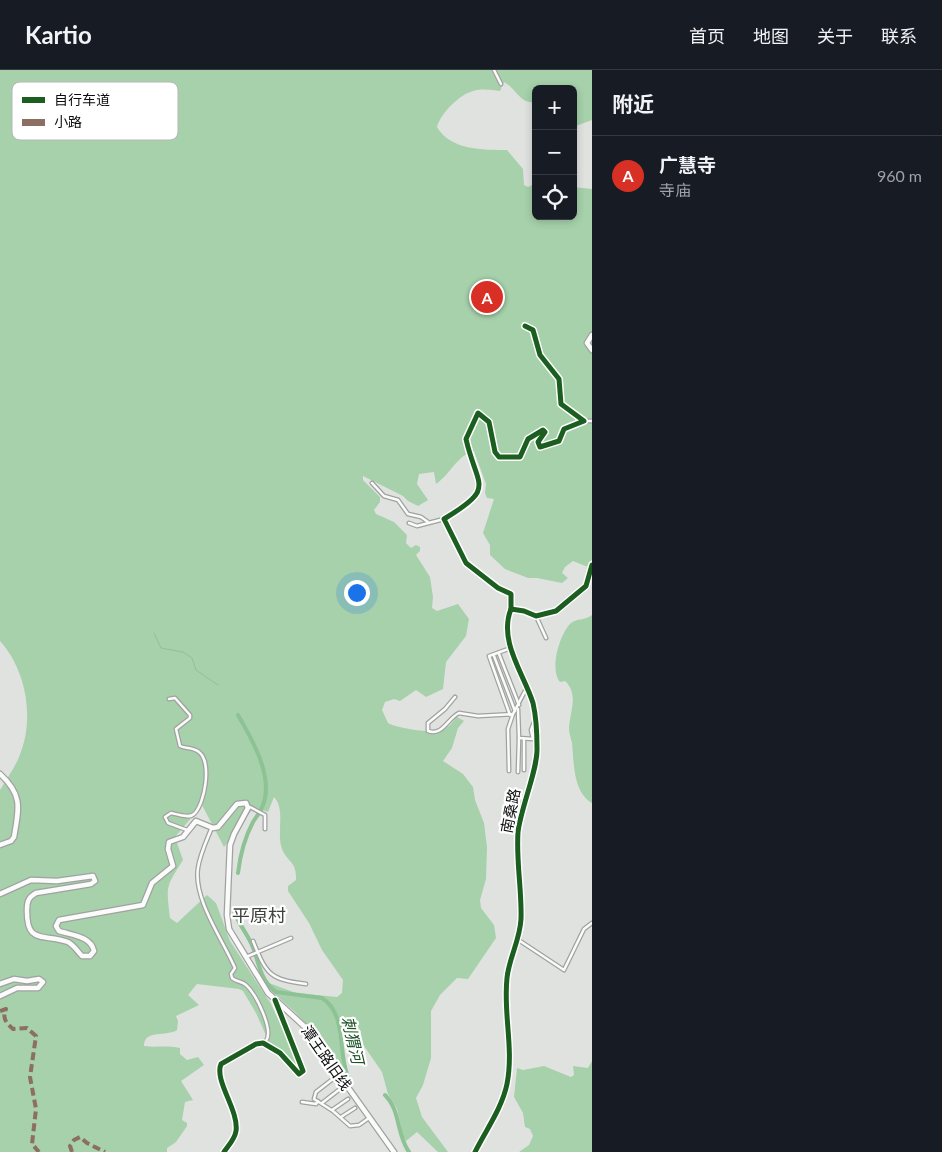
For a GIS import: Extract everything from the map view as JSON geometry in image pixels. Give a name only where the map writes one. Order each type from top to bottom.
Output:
[{"type":"main road","points":[[592,335],[587,343],[592,350]]},
{"type":"main road","points":[[511,609],[524,611],[536,616],[556,611],[582,590],[588,581],[592,565]]},
{"type":"main road","name":"南桑路","points":[[475,1152],[497,1111],[507,1082],[510,1038],[507,978],[521,919],[516,856],[520,818],[537,754],[533,704],[511,648],[507,623],[511,609]]},
{"type":"main road","points":[[0,774],[16,792],[17,803],[14,837],[11,841],[0,844]]},
{"type":"main road","name":"潭王路旧线","points":[[212,827],[220,826],[239,803],[245,802],[248,805],[248,810],[234,834],[230,846],[227,915],[231,933],[249,956],[265,989],[301,1023],[394,1152]]},
{"type":"main road","points":[[0,894],[30,880],[57,881],[93,876],[95,881],[92,884],[36,893],[30,897],[26,908],[28,927],[31,932],[44,939],[69,943],[82,956],[90,956],[94,949],[92,944],[75,934],[59,931],[56,926],[58,921],[62,917],[84,917],[117,908],[134,908],[143,905],[152,884],[172,866],[168,849],[169,842],[181,838],[186,830],[198,821],[212,827]]},
{"type":"main road","points":[[0,984],[17,979],[30,981],[39,979],[43,982],[38,988],[16,988],[0,996]]},
{"type":"street","points":[[494,70],[501,84]]},
{"type":"street","points":[[525,326],[533,330],[540,355],[559,379],[561,404],[584,421]]},
{"type":"street","points":[[409,523],[417,526],[444,519],[474,500],[478,494],[477,470],[466,439],[478,413],[489,422],[495,452],[499,457],[520,457],[528,439],[543,430],[545,432],[538,442],[540,447],[559,441],[564,429],[584,421],[592,421]]},
{"type":"street","points":[[372,483],[384,496],[400,502],[408,514],[421,517],[428,522]]},
{"type":"street","points":[[444,519],[466,563],[498,588],[511,594],[511,609]]},
{"type":"street","points":[[536,616],[546,638]]},
{"type":"street","points":[[511,648],[494,656],[489,656],[513,713]]},
{"type":"street","points":[[499,654],[518,706],[518,772]]},
{"type":"street","points":[[494,656],[513,713]]},
{"type":"street","points":[[509,771],[508,728],[513,713],[526,689]]},
{"type":"street","points":[[455,697],[446,710],[428,723],[428,731],[432,732],[443,729],[458,713],[478,716],[513,713]]},
{"type":"street","points":[[169,698],[179,701],[190,715],[190,718],[176,729],[180,746],[197,750],[201,754],[206,768],[206,788],[195,813],[190,816],[171,813],[166,817],[168,823],[186,830]]},
{"type":"street","points":[[519,738],[533,739],[531,730],[535,720]]},
{"type":"street","points":[[524,739],[524,770]]},
{"type":"street","points":[[250,807],[263,814],[266,819],[264,829]]},
{"type":"street","points":[[212,827],[197,868],[202,902],[208,911],[216,935],[226,947],[235,968],[231,974],[232,978],[246,984],[259,1003],[269,1033],[266,1041]]},
{"type":"street","points":[[517,939],[564,970],[584,929],[592,923]]},
{"type":"street","points":[[249,956],[291,938]]},
{"type":"street","points":[[254,941],[268,971],[282,981],[306,984]]},
{"type":"street","points":[[224,1152],[236,1131],[234,1110],[224,1091],[219,1070],[221,1064],[256,1044],[263,1044],[280,1053],[299,1074],[303,1071],[275,1000]]},
{"type":"street","points":[[338,1075],[316,1092],[313,1098],[354,1127],[369,1118]]},
{"type":"street","points":[[322,1103],[340,1089]]},
{"type":"street","points":[[332,1110],[348,1098]]},
{"type":"street","points":[[302,1102],[316,1104],[318,1101]]},
{"type":"street","points":[[341,1118],[355,1108]]},
{"type":"green space","points":[[0,70],[592,70],[592,120],[577,126],[577,85],[532,85],[531,102],[522,99],[504,82],[500,91],[480,90],[462,96],[446,111],[437,127],[450,140],[468,147],[507,150],[523,169],[524,185],[528,187],[532,185],[532,220],[577,220],[577,187],[592,189],[592,559],[588,567],[573,561],[565,567],[562,573],[568,578],[562,583],[528,578],[505,569],[490,555],[490,545],[483,533],[494,499],[487,498],[485,493],[486,484],[474,451],[463,456],[436,484],[434,472],[419,474],[417,484],[428,500],[418,506],[403,496],[363,476],[363,480],[380,497],[380,502],[374,510],[376,514],[394,522],[407,535],[406,543],[411,548],[416,545],[420,547],[420,551],[416,555],[430,577],[433,597],[432,608],[437,611],[458,604],[469,619],[466,636],[446,662],[443,689],[426,697],[416,690],[400,701],[394,699],[385,702],[382,710],[388,723],[415,730],[442,730],[457,717],[464,721],[458,728],[452,748],[443,761],[463,774],[473,787],[475,800],[484,823],[487,847],[486,879],[480,900],[481,908],[494,925],[496,938],[468,979],[457,978],[440,995],[431,1011],[431,1058],[423,1085],[416,1098],[422,1117],[448,1152],[438,1152],[417,1132],[406,1141],[403,1136],[397,1109],[388,1094],[382,1072],[357,1036],[346,1031],[338,1033],[350,1084],[313,1032],[296,1013],[268,988],[269,983],[296,993],[337,997],[342,993],[343,980],[322,950],[309,923],[288,891],[288,886],[296,880],[296,874],[280,842],[280,815],[278,802],[274,797],[268,812],[254,807],[224,847],[202,805],[175,837],[183,860],[170,882],[168,892],[170,918],[177,923],[207,895],[216,903],[230,941],[271,1004],[301,1069],[301,1073],[269,1042],[256,1013],[243,991],[197,984],[188,995],[199,1005],[176,1016],[178,1021],[177,1030],[152,1035],[145,1041],[144,1046],[180,1048],[180,1054],[187,1060],[198,1057],[204,1065],[181,1081],[193,1100],[185,1102],[182,1120],[187,1123],[187,1126],[176,1142],[167,1148],[167,1152],[0,1152],[0,790],[19,757],[27,727],[26,696],[17,667],[0,641]]},
{"type":"green space","points":[[592,615],[592,803],[581,792],[578,784],[569,730],[573,697],[569,686],[565,681],[560,682],[557,676],[556,660],[563,635],[571,623]]},
{"type":"green space","points":[[592,1061],[592,1152],[519,1152],[529,1145],[533,1136],[530,1129],[525,1127],[523,1113],[514,1097],[517,1068],[523,1070],[544,1066],[571,1077],[574,1075],[573,1066],[588,1068]]},
{"type":"waterway","points":[[154,633],[161,648],[183,652],[192,658],[196,670],[218,685]]},
{"type":"waterway","name":"刺猬河","points":[[238,715],[260,759],[266,782],[266,794],[263,805],[248,834],[238,873]]},
{"type":"waterway","name":"刺猬河","points":[[234,911],[251,943],[263,976],[270,987],[276,992],[322,998],[330,1005],[336,1014],[339,1025],[345,1070],[349,1079]]},
{"type":"waterway","name":"刺猬河","points":[[385,1095],[394,1108],[402,1138],[409,1152]]},
{"type":"marked path","points":[[0,1011],[6,1009],[5,1020],[13,1029],[27,1028],[36,1036],[30,1077],[36,1109],[32,1144],[39,1152]]},
{"type":"marked path","points":[[72,1152],[70,1146],[74,1140],[80,1137],[87,1143],[105,1152]]},
{"type":"cycle path","points":[[511,609],[511,594],[498,588],[466,563],[444,519],[461,508],[477,493],[478,477],[466,439],[478,413],[489,422],[495,452],[499,457],[520,457],[528,439],[543,430],[545,432],[538,442],[540,447],[559,441],[564,429],[584,421],[561,404],[559,379],[540,355],[533,330],[525,326]]},
{"type":"cycle path","points":[[475,1152],[498,1110],[507,1084],[509,1071],[506,1004],[507,978],[519,934],[521,919],[518,832],[537,757],[537,731],[533,703],[510,645],[508,621],[511,609],[524,611],[536,616],[556,611],[586,586],[592,565]]},
{"type":"cycle path","points":[[224,1152],[234,1137],[236,1123],[223,1087],[220,1071],[221,1064],[256,1044],[263,1043],[280,1053],[299,1074],[303,1071],[275,1000]]},
{"type":"place","name":"广慧寺","points":[[487,297]]},
{"type":"district","name":"平原村","points":[[259,916]]}]
